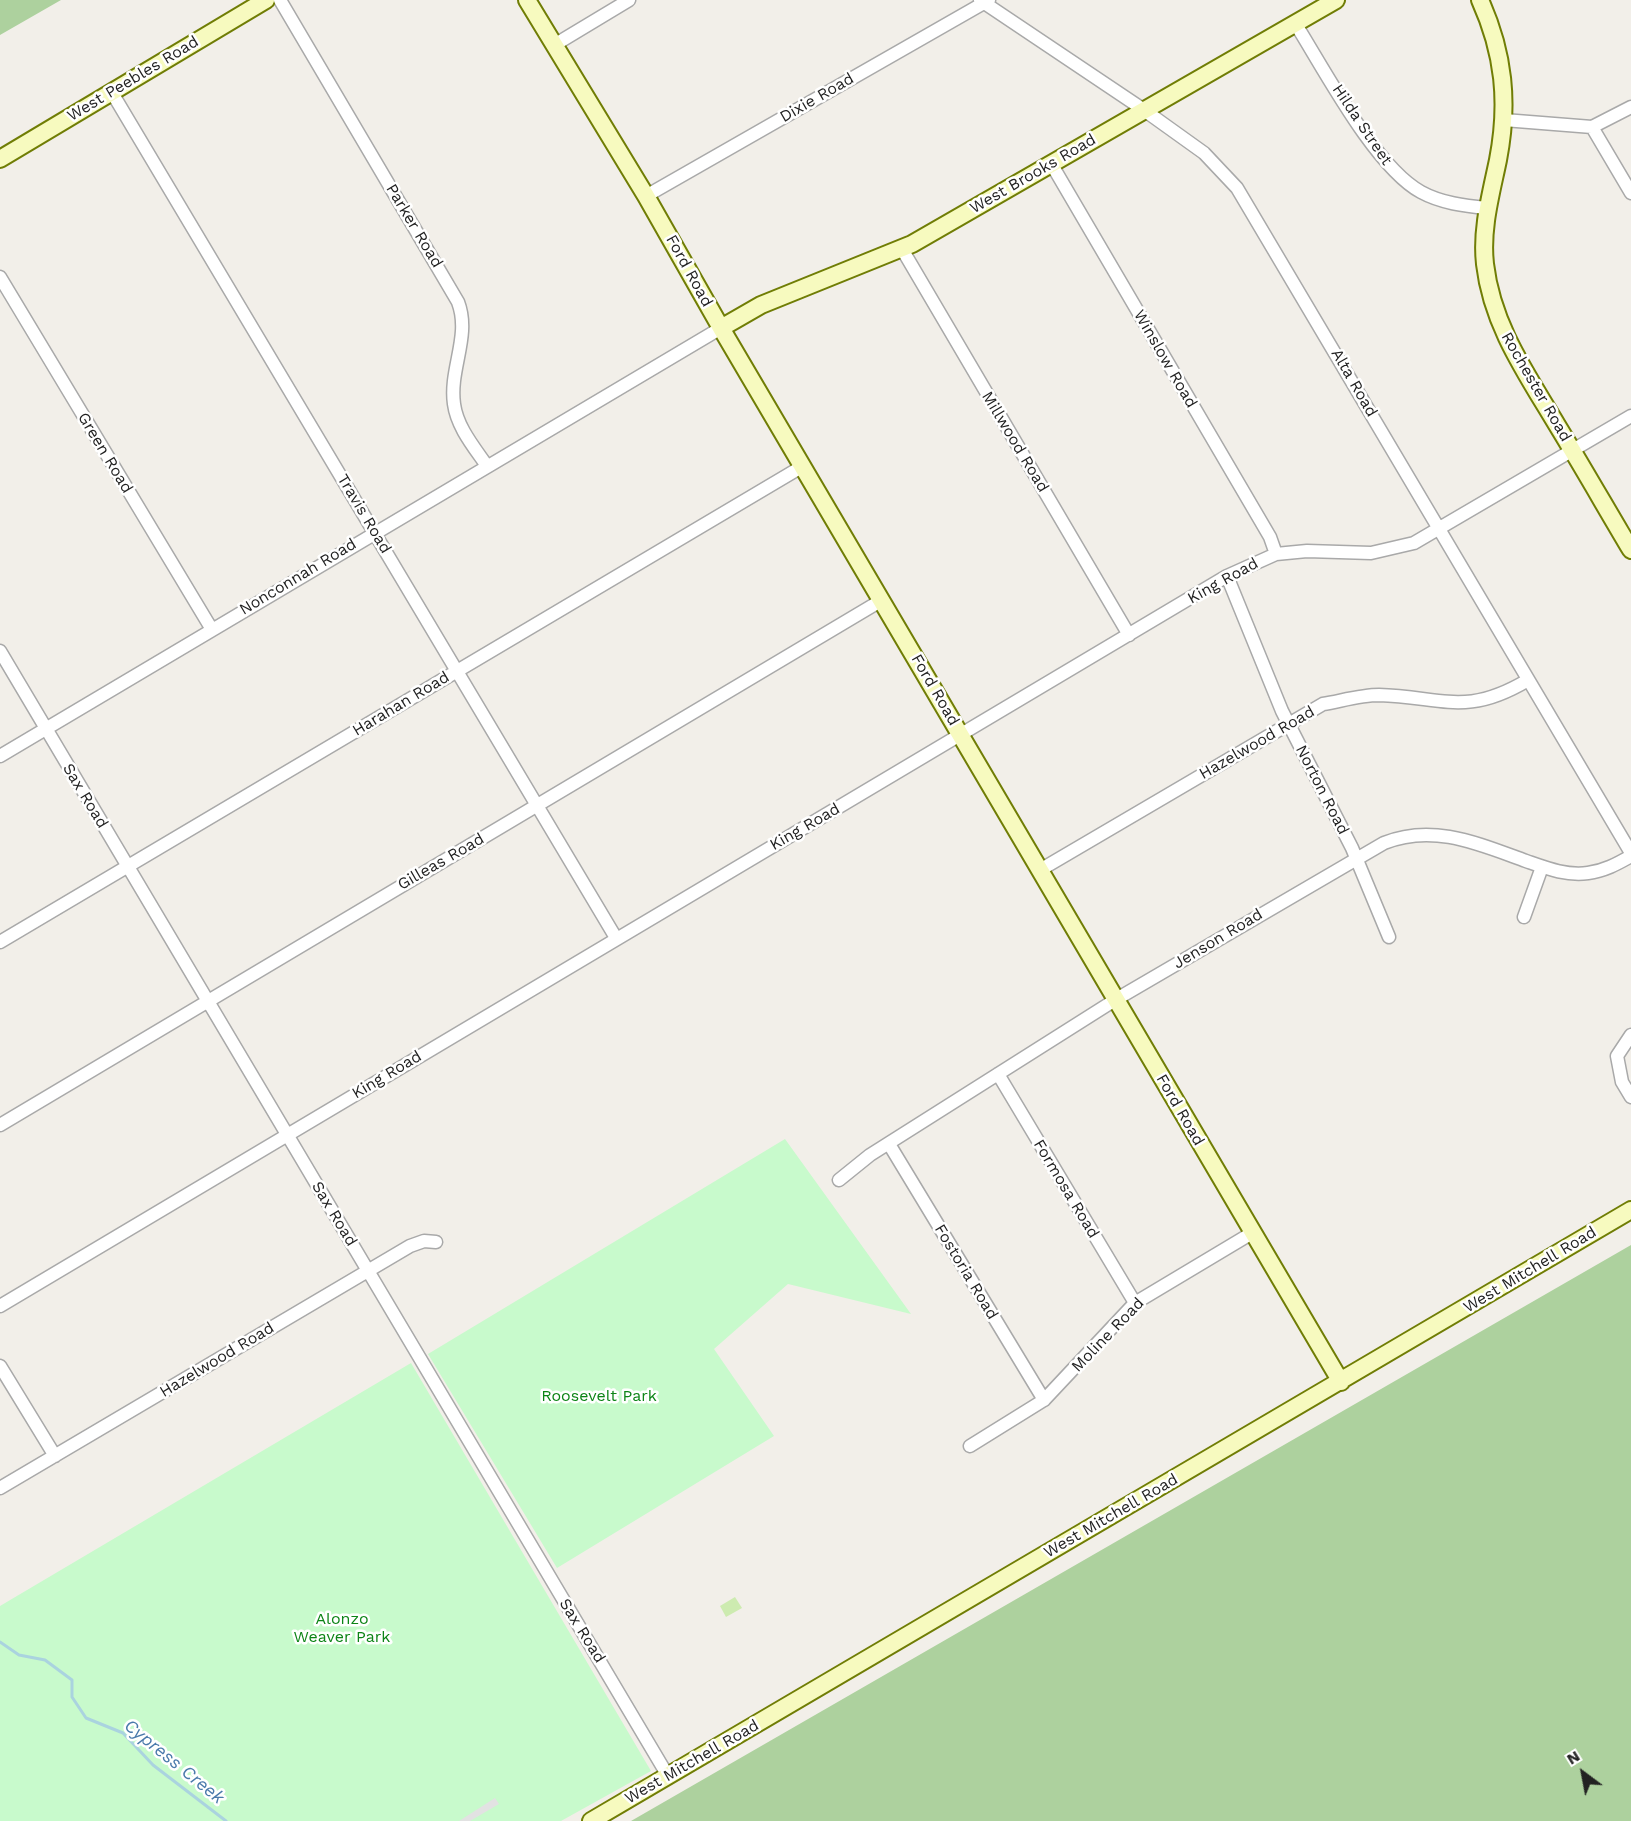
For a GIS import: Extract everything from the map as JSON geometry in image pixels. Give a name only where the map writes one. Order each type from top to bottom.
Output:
[{"type":"street","name":"West Peebles Road","points":[[0,159],[266,0]]},
{"type":"street","name":"Parker Road","points":[[280,0],[458,302],[463,323],[454,380],[454,404],[459,422],[487,466]]},
{"type":"street","name":"Ford Road","points":[[527,0],[646,196],[721,328],[1341,1382]]},
{"type":"street","points":[[555,44],[629,0]]},
{"type":"street","name":"West Brooks Road","points":[[721,328],[787,294],[902,249],[1052,165],[1335,0]]},
{"type":"street","name":"Rochester Road","points":[[1480,0],[1501,62],[1504,120],[1487,208],[1485,262],[1496,315],[1511,347],[1631,550]]},
{"type":"street","name":"Alta Road","points":[[984,1],[1204,153],[1241,194],[1631,855]]},
{"type":"street","name":"Dixie Road","points":[[646,196],[984,1]]},
{"type":"street","name":"Hilda Street","points":[[1295,23],[1391,169],[1427,195],[1456,204],[1487,208]]},
{"type":"street","name":"Travis Road","points":[[111,91],[616,938]]},
{"type":"street","points":[[1504,120],[1592,127],[1631,107]]},
{"type":"street","points":[[1592,127],[1631,193]]},
{"type":"street","name":"Winslow Road","points":[[1052,165],[1266,530],[1276,554]]},
{"type":"street","name":"Millwood Road","points":[[902,249],[1130,635]]},
{"type":"street","name":"Green Road","points":[[0,277],[211,628]]},
{"type":"street","name":"Nonconnah Road","points":[[0,756],[211,628],[721,328]]},
{"type":"street","name":"King Road","points":[[0,1306],[1227,576],[1276,554],[1307,551],[1383,552],[1414,543],[1631,416]]},
{"type":"street","name":"Harahan Road","points":[[0,942],[803,466]]},
{"type":"street","name":"Norton Road","points":[[1227,576],[1288,723],[1356,857],[1389,937]]},
{"type":"street","name":"Gilleas Road","points":[[0,1125],[882,600]]},
{"type":"street","name":"Sax Road","points":[[0,651],[206,1002],[668,1776]]},
{"type":"street","name":"Hazelwood Road","points":[[1040,870],[1288,723],[1323,705],[1376,695],[1442,704],[1473,702],[1499,695],[1528,680]]},
{"type":"street","name":"Jenson Road","points":[[839,1180],[889,1143],[1115,1000],[1356,857],[1390,840],[1430,834],[1459,838],[1542,867],[1570,873],[1590,873],[1608,868],[1631,855]]},
{"type":"street","points":[[1524,917],[1542,867]]},
{"type":"street","points":[[1631,1035],[1617,1056],[1622,1082],[1631,1097]]},
{"type":"street","name":"Formosa Road","points":[[998,1074],[1135,1303]]},
{"type":"street","name":"Fostoria Road","points":[[889,1143],[1044,1400]]},
{"type":"street","name":"West Mitchell Road","points":[[591,1821],[1631,1210]]},
{"type":"street","name":"Moline Road","points":[[970,1446],[1044,1400],[1135,1303],[1252,1233]]},
{"type":"street","name":"Hazelwood Road","points":[[0,1488],[416,1242],[436,1242]]},
{"type":"street","points":[[0,1366],[55,1456]]},
{"type":"green space","points":[[0,0],[61,0],[0,35]]},
{"type":"green space","name":"Roosevelt Park","points":[[785,1139],[911,1314],[788,1284],[714,1349],[774,1436],[557,1568],[428,1354]]},
{"type":"green space","points":[[1631,1245],[1631,1821],[631,1821]]},
{"type":"green space","name":"Alonzo Weaver Park","points":[[411,1363],[651,1771],[561,1821],[0,1821],[0,1606]]},
{"type":"green space","points":[[735,1597],[742,1608],[726,1617],[720,1606]]},
{"type":"shaded area","points":[[495,1798],[499,1804],[470,1821],[459,1821]]},
{"type":"waterway","name":"Cypress Creek","points":[[0,1642],[19,1655],[45,1660],[72,1680],[72,1697],[86,1718],[123,1733],[153,1765],[226,1821]]}]
